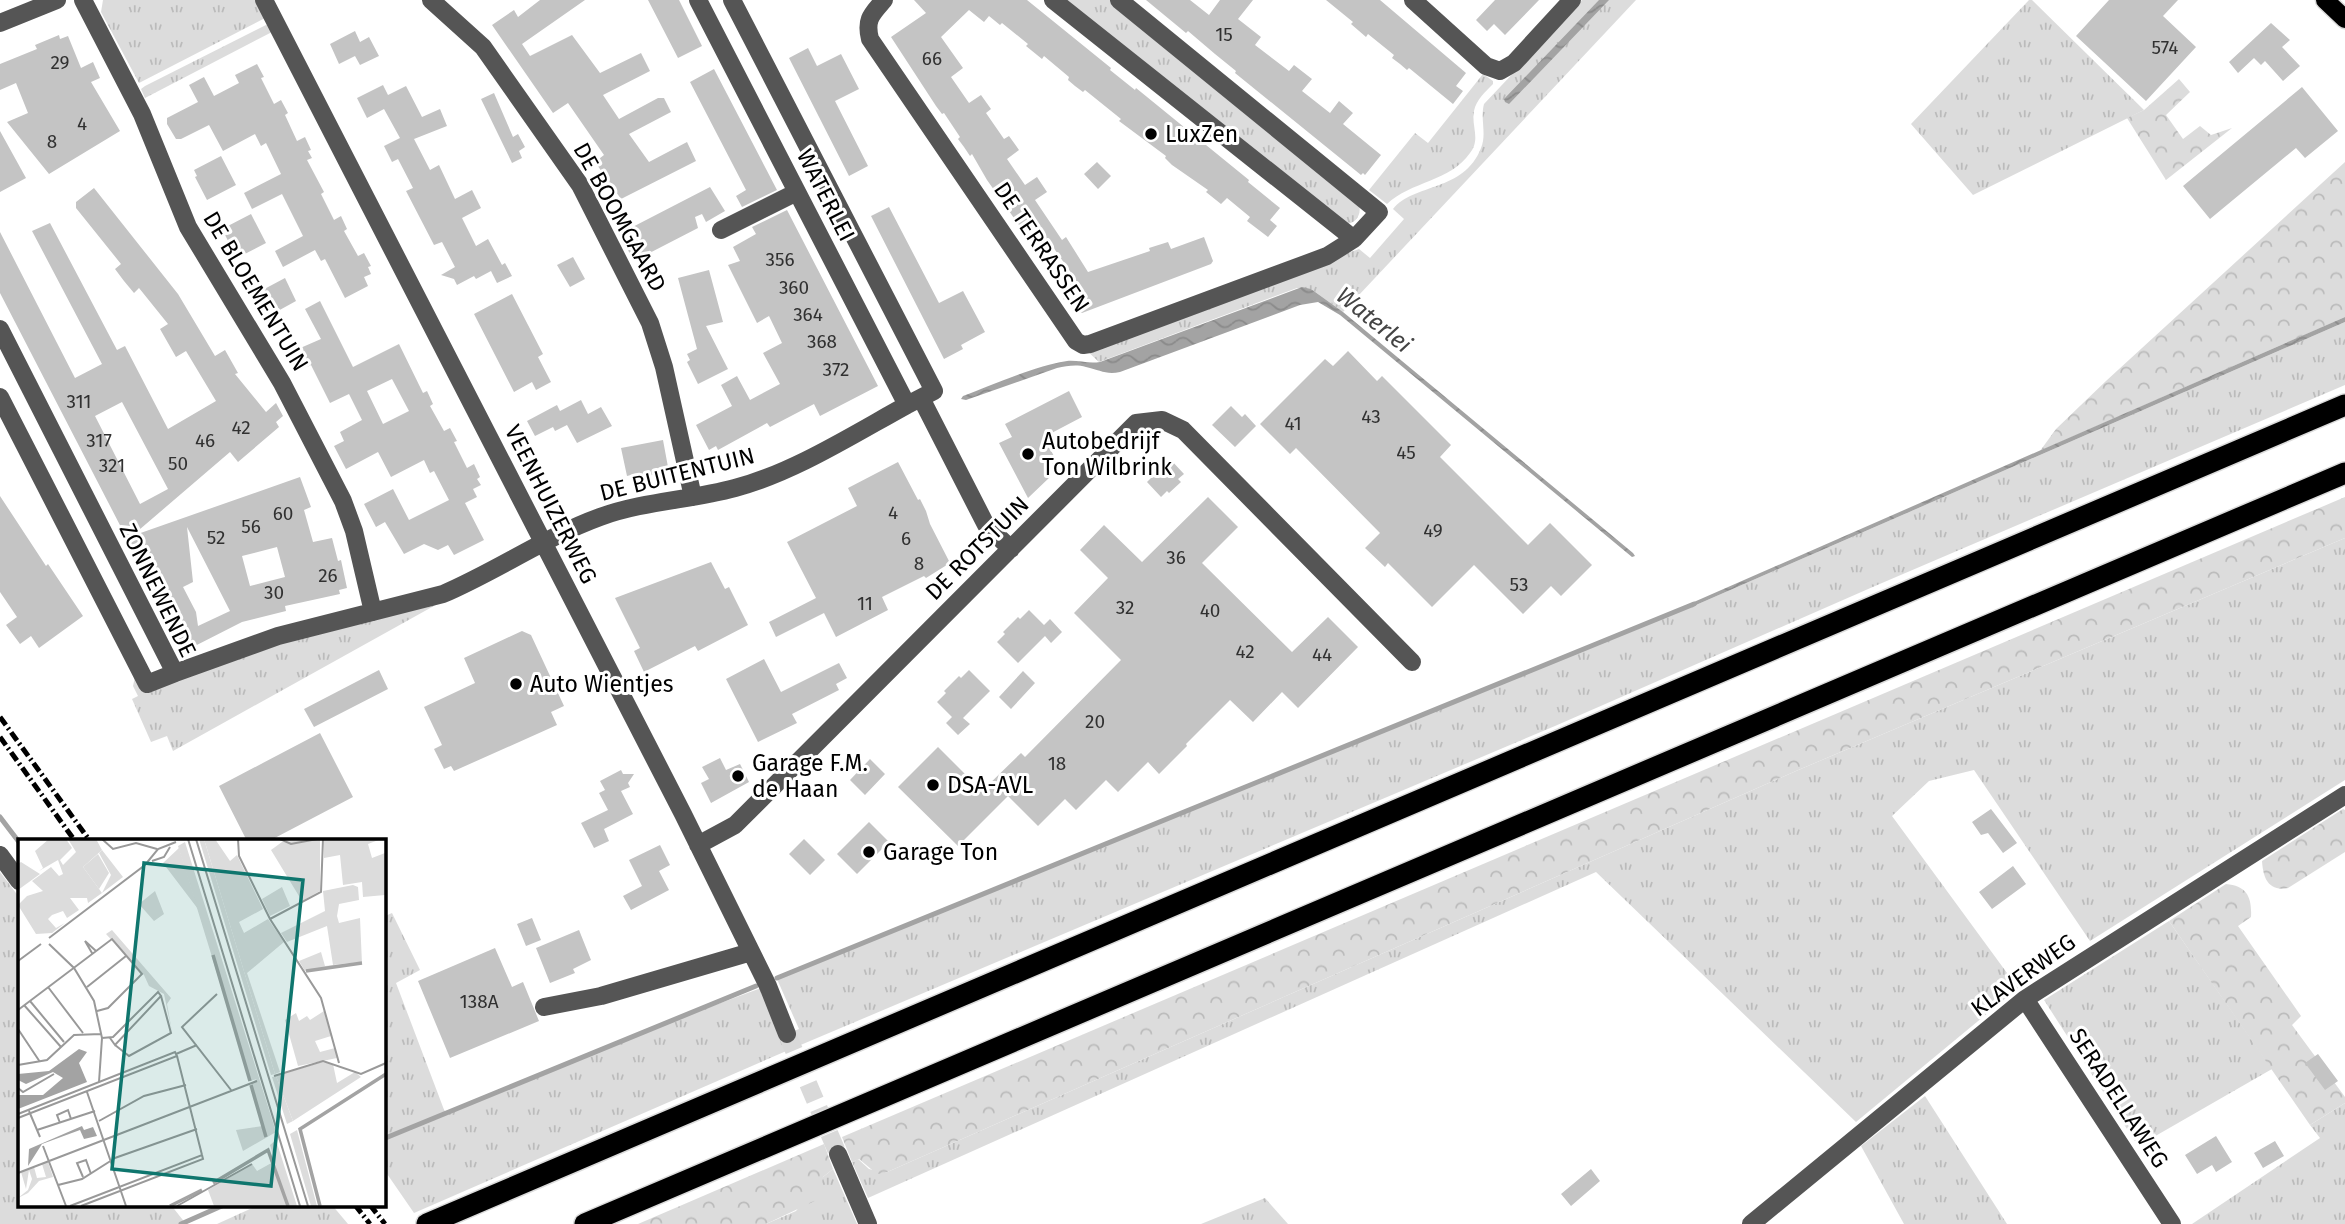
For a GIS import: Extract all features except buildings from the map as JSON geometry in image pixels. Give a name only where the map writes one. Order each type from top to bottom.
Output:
[{"type":"highway","points":[[427,1224],[2345,405]]},
{"type":"highway","points":[[585,1224],[2345,472]]},
{"type":"street","points":[[0,23],[57,0]]},
{"type":"street","name":"DE BLOEMENTUIN","points":[[83,0],[142,114],[188,227],[282,383],[343,501],[351,518],[373,612]]},
{"type":"street","name":"VEENHUIZERWEG","points":[[264,0],[698,845],[751,952],[787,1034]]},
{"type":"street","name":"DE BOOMGAARD","points":[[431,0],[483,47],[580,185],[654,334],[693,497]]},
{"type":"street","name":"WATERLEI","points":[[698,0],[797,192],[914,402],[934,391],[732,0]]},
{"type":"street","name":"DE TERRASSEN","points":[[884,0],[870,17],[867,27],[870,39],[1076,341],[1083,345],[1327,256],[1354,239],[1379,212],[1119,0]]},
{"type":"street","points":[[1053,0],[1354,239]]},
{"type":"street","points":[[1413,0],[1486,66],[1500,71],[1514,63],[1572,0]]},
{"type":"street","points":[[721,230],[797,192]]},
{"type":"street","name":"ZONNEWENDE","points":[[0,329],[176,673],[147,684],[0,397]]},
{"type":"street","points":[[914,402],[986,525],[1011,549]]},
{"type":"street","name":"DE BUITENTUIN","points":[[176,673],[278,636],[443,594],[570,529],[616,512],[736,488],[778,474],[914,402]]},
{"type":"street","name":"DE ROTSTUIN","points":[[698,845],[735,825],[1136,423],[1162,420],[1183,430],[1412,662]]},
{"type":"street","name":"KLAVERWEG","points":[[1751,1224],[2025,999],[2345,795]]},
{"type":"street","points":[[0,855],[18,880]]},
{"type":"street","points":[[544,1007],[601,996],[751,952]]},
{"type":"street","name":"SERADELLAWEG","points":[[2025,999],[2172,1224]]},
{"type":"street","points":[[838,1154],[868,1224]]},
{"type":"green space","points":[[103,0],[256,0],[265,18],[139,83],[101,12]]},
{"type":"green space","points":[[1064,0],[1110,0],[1359,205],[1357,218],[1345,224]]},
{"type":"green space","points":[[1582,0],[1636,0],[1343,312],[1311,289],[1297,288],[1099,362],[1085,349],[1359,249],[1370,258],[1404,219],[1393,209],[1413,195],[1451,180],[1473,162],[1483,143],[1484,104]]},
{"type":"green space","points":[[2029,0],[2144,110],[1973,195],[1911,124]]},
{"type":"green space","points":[[268,24],[272,32],[145,98],[141,89],[145,86]]},
{"type":"green space","points":[[1483,74],[1493,81],[1493,84],[1475,107],[1475,143],[1462,163],[1441,176],[1407,190],[1387,204],[1369,190],[1415,133],[1428,143]]},
{"type":"green space","points":[[2179,79],[2190,92],[2166,115],[2183,139],[2200,126],[2211,135],[2232,128],[2166,180],[2127,118],[2144,110]]},
{"type":"green space","points":[[2345,162],[2345,317],[2040,451],[2056,429],[2106,381]]},
{"type":"green space","points":[[2345,322],[2345,385],[1555,726],[784,1052],[414,1213],[385,1171],[385,916],[392,913],[420,970],[396,983],[446,1115],[761,988],[779,1037],[799,1029],[777,979],[1687,605],[1689,608]]},
{"type":"green space","points":[[2345,497],[2345,538],[1796,771],[885,1173],[877,1174],[859,1159],[852,1162],[842,1137]]},
{"type":"green space","points":[[2345,538],[2345,780],[2090,941],[1974,770],[1929,781],[1892,816],[2018,988],[1856,1122],[1596,872],[868,1198],[852,1162],[858,1159],[869,1169],[885,1173],[1796,771]]},
{"type":"green space","points":[[441,602],[173,751],[167,736],[151,742],[132,699],[138,696],[133,686],[135,677],[147,691],[240,654]]},
{"type":"green space","points":[[2343,809],[2345,852],[2288,888],[2281,889],[2271,885],[2265,878],[2262,861]]},
{"type":"green space","points":[[0,872],[18,896],[18,1206],[172,1206],[186,1224],[0,1224]]},
{"type":"green space","points":[[2226,884],[2239,887],[2247,894],[2251,917],[2238,926],[2301,1016],[2292,1025],[2345,1097],[2345,1103],[2310,1125],[2169,921]]},
{"type":"green space","points":[[2169,921],[2272,1069],[2138,1146],[2044,1000]]},
{"type":"green space","points":[[1925,1096],[2007,1224],[1904,1224],[1861,1146]]},
{"type":"green space","points":[[2345,1103],[2345,1224],[2192,1224],[2320,1138],[2310,1125]]},
{"type":"green space","points":[[824,1144],[833,1169],[823,1177],[819,1199],[766,1224],[638,1224]]},
{"type":"green space","points":[[833,1169],[857,1224],[766,1224],[796,1211],[823,1177]]},
{"type":"green space","points":[[1265,1198],[1288,1224],[1201,1224]]},
{"type":"green space","points":[[257,1206],[333,1206],[348,1224],[217,1224]]},
{"type":"water","points":[[1599,0],[1609,0],[1509,104],[1505,102],[1504,99]]},
{"type":"water","points":[[1302,287],[1311,289],[1343,312],[1635,556],[1632,557],[1340,315],[1318,302],[1300,305],[1120,372],[1107,373],[1079,366],[1057,368],[966,400],[961,399],[1042,367],[1067,361],[1100,362]]},
{"type":"water","points":[[2345,317],[2345,322],[1696,605],[1689,608],[1687,605]]},
{"type":"waterway","points":[[777,978],[1694,604]]},
{"type":"waterway","points":[[0,817],[18,841]]},
{"type":"waterway","points":[[385,1138],[756,986]]},
{"type":"waterway","points":[[181,1224],[222,1206]]},
{"type":"tunnel","points":[[787,1034],[838,1154]]},
{"type":"railway","points":[[0,717],[89,839]]},
{"type":"railway","points":[[0,737],[74,839]]},
{"type":"railway","points":[[356,1206],[370,1224]]},
{"type":"railway","points":[[371,1206],[385,1224]]},
{"type":"place","name":"LuxZen","points":[[1151,134]]},
{"type":"place","name":"Autobedrijf Ton Wilbrink","points":[[1028,454]]},
{"type":"place","name":"Auto Wientjes","points":[[516,684]]},
{"type":"place","name":"Garage F.M. de Haan","points":[[738,776]]},
{"type":"place","name":"DSA-AVL","points":[[933,785]]},
{"type":"place","name":"Garage Ton","points":[[869,852]]},
{"type":"water label","name":"Waterlei","points":[[1374,320]]}]
